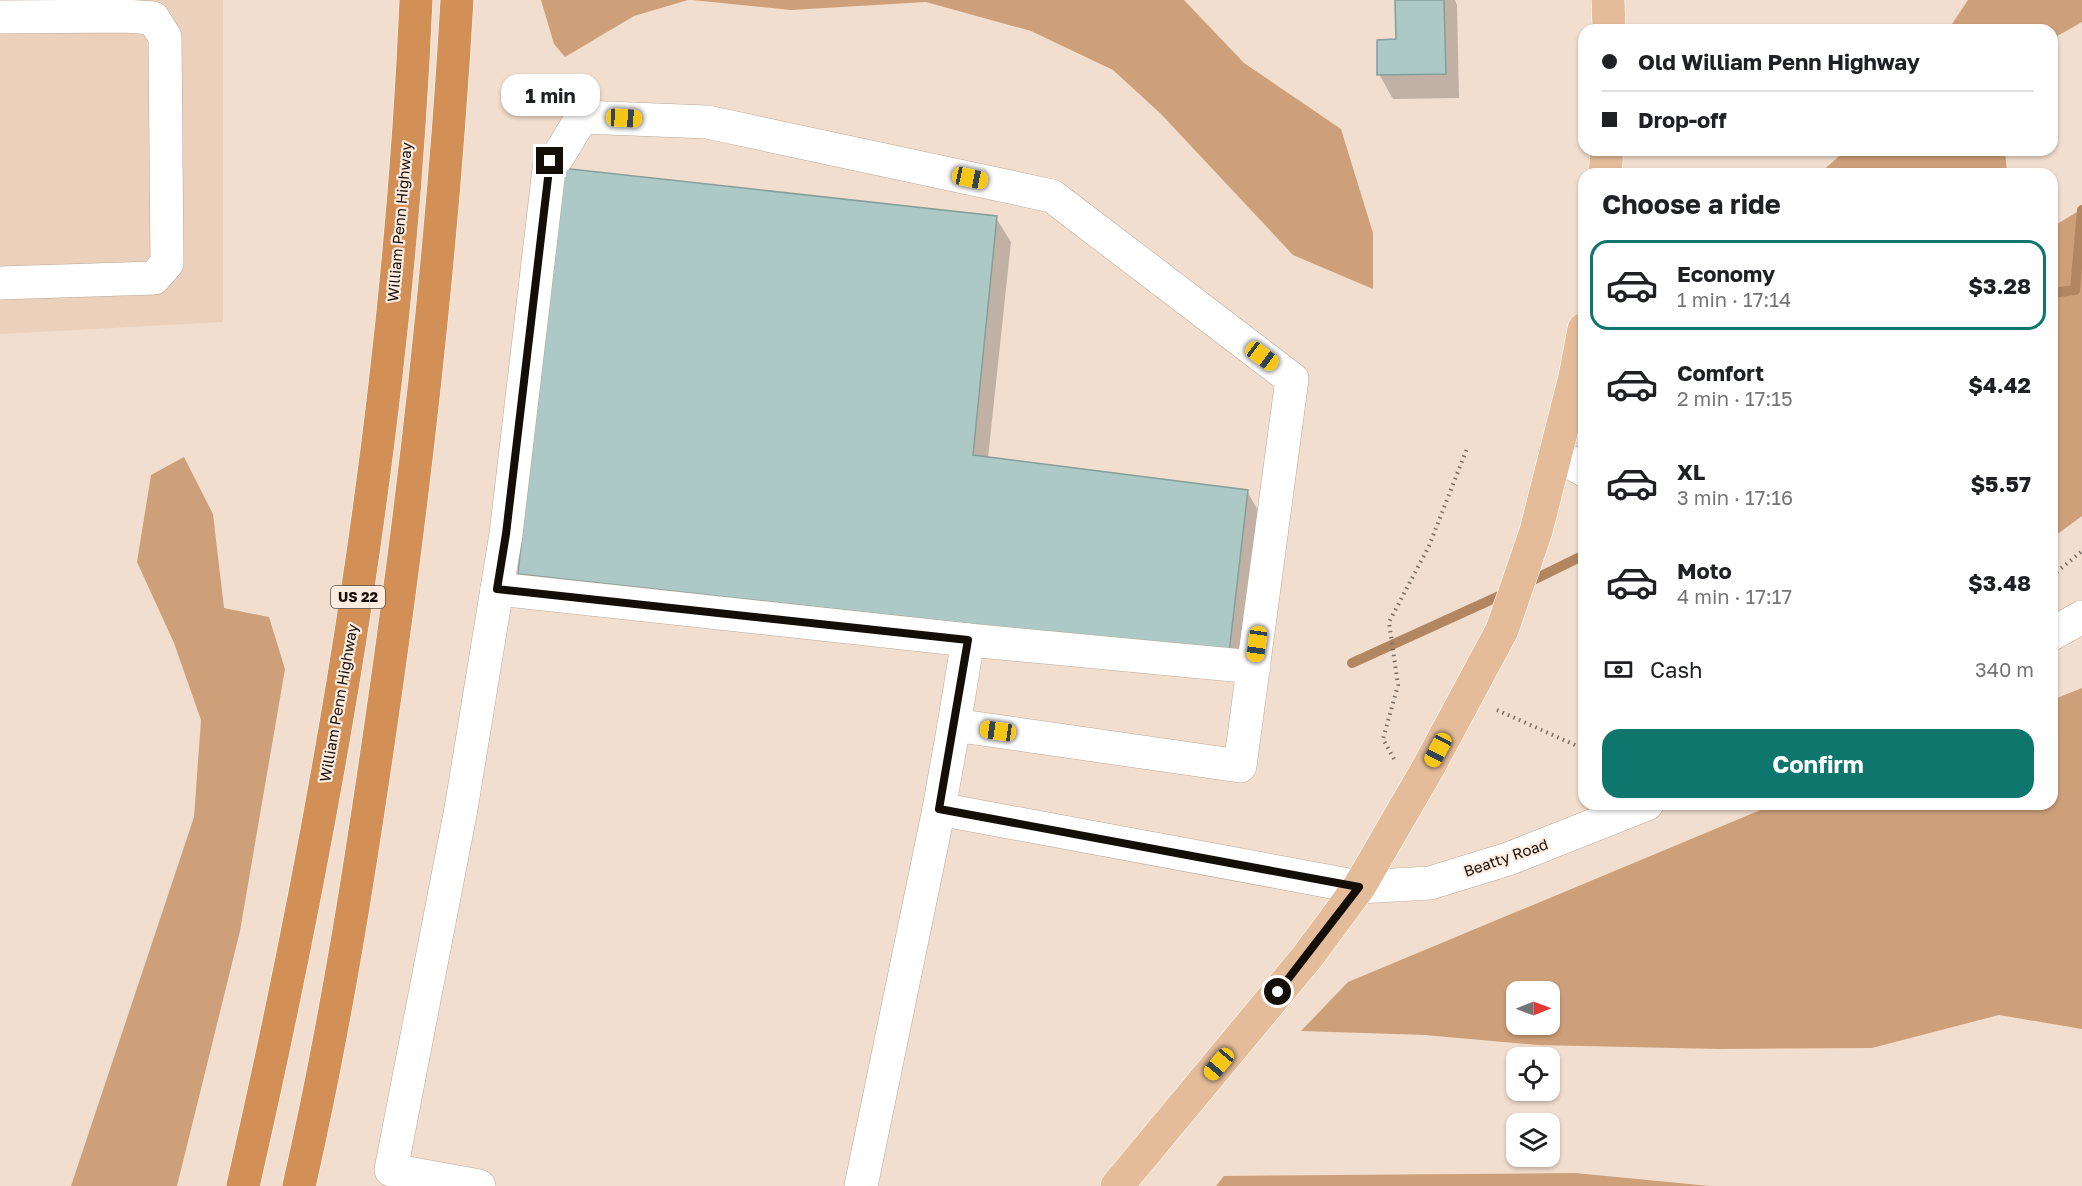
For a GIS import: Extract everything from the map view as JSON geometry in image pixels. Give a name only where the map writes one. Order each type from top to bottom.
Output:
[{"type":"highway","name":"William Penn Highway","points":[[243,1186],[290,963],[360,588],[399,243],[416,0]]},
{"type":"highway","name":"US 22","points":[[299,1186],[345,952],[399,593],[439,246],[457,0]]},
{"type":"main road","points":[[1608,0],[1609,24]]},
{"type":"main road","points":[[1117,1186],[1308,956],[1359,887],[1414,793],[1502,630],[1536,531],[1578,361]]},
{"type":"street","points":[[0,16],[153,18],[165,38],[167,263],[154,278],[0,283]]},
{"type":"street","points":[[479,1186],[389,1178],[461,809],[506,534],[550,161],[557,158],[582,117],[707,122],[1052,196],[1292,379],[1240,766],[954,724]]},
{"type":"street","points":[[1555,454],[1578,467]]},
{"type":"street","points":[[497,589],[968,640],[1254,667]]},
{"type":"street","points":[[2058,631],[2082,617]]},
{"type":"street","points":[[861,1186],[939,809],[968,640]]},
{"type":"street","name":"Beatty Road","points":[[939,809],[1359,887],[1430,884],[1508,859],[1632,810]]},
{"type":"path","points":[[1414,793],[1383,740],[1398,685],[1389,622],[1429,546],[1468,446]]},
{"type":"path","points":[[2058,571],[2082,551]]},
{"type":"path","points":[[1466,697],[1578,746]]},
{"type":"shaded area","points":[[0,0],[223,0],[223,322],[0,334]]},
{"type":"shaded area","points":[[541,0],[688,0],[634,16],[565,57],[554,44]]},
{"type":"shaded area","points":[[692,0],[1184,0],[1244,63],[1341,129],[1373,233],[1373,289],[1293,255],[1161,114],[1113,70],[1031,31],[926,2],[791,10]]},
{"type":"shaded area","points":[[1968,0],[2082,0],[2082,22],[2058,36],[2058,24],[1952,24]]},
{"type":"shaded area","points":[[1839,156],[2006,156],[2006,168],[1826,168]]},
{"type":"shaded area","points":[[2082,209],[2082,516],[2058,534],[2058,223]]},
{"type":"shaded area","points":[[184,457],[213,514],[224,608],[269,617],[285,669],[240,931],[177,1186],[71,1186],[194,817],[201,720],[174,643],[137,562],[151,475]]},
{"type":"shaded area","points":[[2082,688],[2082,1029],[1999,1015],[1872,1048],[1720,1049],[1537,1045],[1425,1035],[1301,1031],[1348,982],[1761,810],[2058,810],[2058,698]]},
{"type":"shaded area","points":[[1575,1173],[1710,1186],[1216,1186],[1224,1176]]},
{"type":"building","points":[[1395,0],[1444,0],[1446,74],[1377,75],[1377,40],[1396,39]]},
{"type":"building","points":[[561,168],[997,216],[973,455],[1248,490],[1229,653],[518,574]]},
{"type":"waterway","points":[[2058,292],[2075,290],[2082,210]]},
{"type":"waterway","points":[[1525,584],[1578,558]]},
{"type":"waterway","points":[[1352,663],[1508,592]]},
{"type":"route","points":[[550,161],[506,534],[497,589],[968,640],[939,809],[1359,887],[1278,992]]}]
